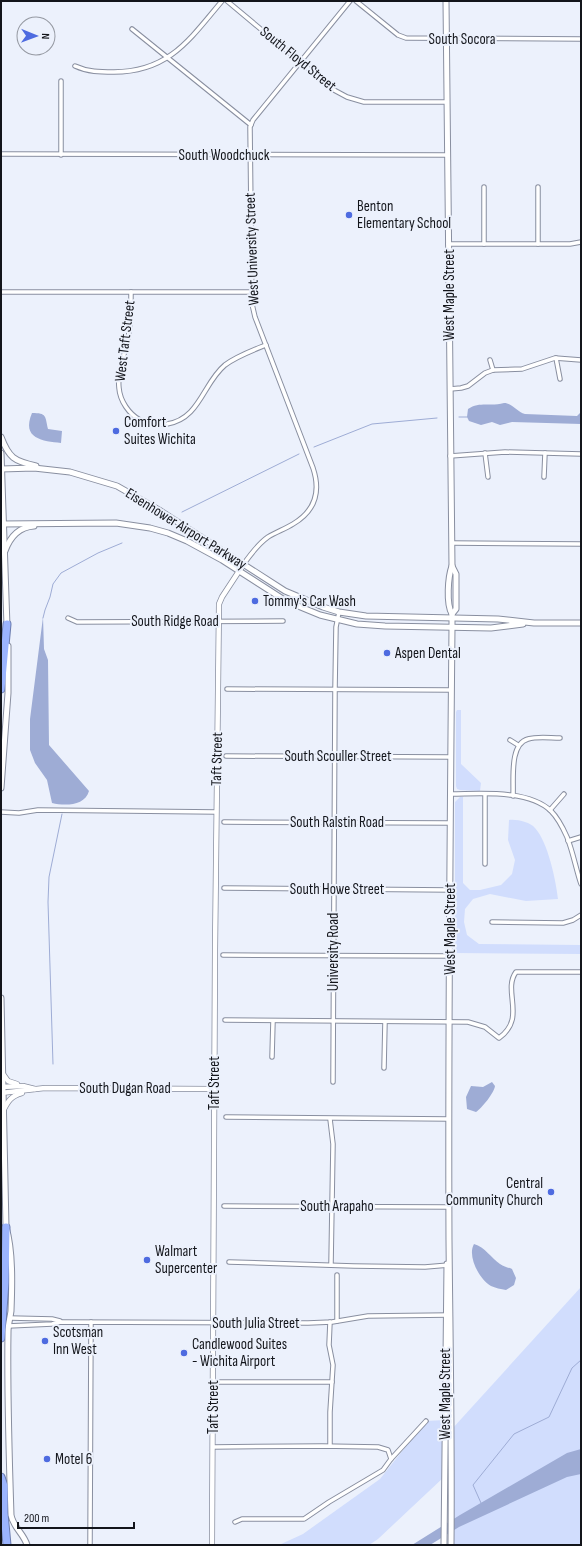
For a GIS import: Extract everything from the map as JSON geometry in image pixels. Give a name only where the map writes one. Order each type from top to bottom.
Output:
[{"type":"highway","points":[[1,689],[7,624]]},
{"type":"highway","points":[[1,1338],[5,1282],[6,1226]]},
{"type":"highway","points":[[1,1477],[4,1486],[4,1513],[7,1545]]},
{"type":"main road","name":"West Maple Street","points":[[444,1545],[449,1243],[452,626],[452,616],[449,609],[449,574],[452,566],[452,543],[446,1]]},
{"type":"main road","points":[[1,437],[6,449],[17,461],[47,469]]},
{"type":"main road","points":[[1,453],[8,693],[1,788]]},
{"type":"main road","name":"Eisenhower Airport Parkway","points":[[1,469],[47,469],[70,472],[117,486],[159,510],[285,591],[339,612]]},
{"type":"main road","points":[[3,558],[8,543],[16,532],[30,526],[57,523]]},
{"type":"main road","name":"Eisenhower Airport Parkway","points":[[2,524],[116,523],[156,530],[187,541],[222,560],[238,572],[286,602],[320,615],[338,619]]},
{"type":"main road","points":[[339,612],[366,616],[452,616],[534,623],[581,623]]},
{"type":"main road","points":[[338,619],[357,624],[379,626],[452,626],[491,628],[534,623]]},
{"type":"main road","points":[[1,998],[2,1112],[4,1125],[6,1226],[10,1254],[8,1421],[11,1515],[15,1527],[27,1545]]},
{"type":"main road","name":"West Maple Street","points":[[448,1315],[452,1423],[451,1545]]},
{"type":"street","points":[[75,66],[94,72],[126,72],[140,70],[156,65],[182,48],[222,1]]},
{"type":"street","name":"South Floyd Street","points":[[227,1],[334,90],[347,97],[364,102],[447,102]]},
{"type":"street","name":"West University Street","points":[[243,565],[252,552],[267,537],[293,524],[303,517],[312,506],[316,498],[316,476],[255,317],[250,292],[249,139],[251,125],[253,120],[350,1]]},
{"type":"street","name":"South Socora","points":[[356,1],[398,35],[406,38],[581,39]]},
{"type":"street","points":[[132,29],[251,125]]},
{"type":"street","points":[[61,81],[61,155]]},
{"type":"street","name":"South Woodchuck","points":[[1,154],[448,155]]},
{"type":"street","points":[[484,187],[484,244]]},
{"type":"street","points":[[538,187],[538,244]]},
{"type":"street","points":[[448,244],[570,244],[581,242]]},
{"type":"street","points":[[1,292],[250,292]]},
{"type":"street","name":"West Taft Street","points":[[131,292],[130,325],[118,380],[119,392],[130,412],[142,420],[156,424],[171,423],[187,416],[197,406],[210,381],[224,366],[244,353],[266,345]]},
{"type":"street","points":[[450,389],[468,386],[485,373],[493,370],[522,368],[556,358],[581,360]]},
{"type":"street","points":[[556,358],[560,379]]},
{"type":"street","points":[[490,360],[493,370]]},
{"type":"street","points":[[450,456],[505,452],[581,454]]},
{"type":"street","points":[[485,453],[488,476]]},
{"type":"street","points":[[544,477],[545,453]]},
{"type":"street","points":[[452,543],[581,544]]},
{"type":"street","points":[[219,621],[220,601],[243,565]]},
{"type":"street","points":[[334,822],[336,627],[339,612]]},
{"type":"street","name":"South Ridge Road","points":[[68,618],[77,622],[283,621]]},
{"type":"street","name":"Taft Street","points":[[212,1545],[216,812],[219,621]]},
{"type":"street","points":[[227,689],[451,690]]},
{"type":"street","points":[[513,796],[514,758],[518,746],[528,739],[560,738]]},
{"type":"street","points":[[510,740],[518,746]]},
{"type":"street","name":"South Scouller Street","points":[[226,756],[451,757]]},
{"type":"street","points":[[451,794],[485,794],[528,798],[538,802],[550,810],[559,822],[568,841],[581,884]]},
{"type":"street","points":[[485,794],[485,864]]},
{"type":"street","points":[[550,810],[564,794]]},
{"type":"street","points":[[1,812],[19,813],[38,810],[216,812]]},
{"type":"street","name":"South Ralstin Road","points":[[224,822],[450,823]]},
{"type":"street","name":"University Road","points":[[333,1082],[334,822]]},
{"type":"street","points":[[568,841],[581,837]]},
{"type":"street","name":"South Howe Street","points":[[224,888],[450,890]]},
{"type":"street","points":[[492,922],[562,923],[574,920],[581,916]]},
{"type":"street","points":[[223,955],[450,956]]},
{"type":"street","points":[[225,1020],[468,1022],[486,1027],[499,1038],[510,1026],[512,1017],[512,977],[516,972],[581,972]]},
{"type":"street","points":[[272,1057],[273,1021]]},
{"type":"street","points":[[384,1068],[385,1022]]},
{"type":"street","points":[[2,1070],[8,1082],[23,1086]]},
{"type":"street","name":"South Dugan Road","points":[[2,1090],[23,1086],[35,1089],[214,1089]]},
{"type":"street","name":"South Dugan Road","points":[[2,1090],[27,1091],[35,1089]]},
{"type":"street","points":[[2,1112],[9,1099],[15,1095],[27,1091]]},
{"type":"street","points":[[226,1117],[449,1119]]},
{"type":"street","points":[[330,1119],[333,1144],[331,1264]]},
{"type":"street","name":"South Arapaho","points":[[224,1206],[449,1207]]},
{"type":"street","points":[[229,1262],[425,1267],[448,1265]]},
{"type":"street","points":[[337,1275],[337,1321]]},
{"type":"street","name":"South Julia Street","points":[[8,1326],[52,1324],[61,1322],[330,1322],[368,1316],[448,1315]]},
{"type":"street","name":"South Julia Street","points":[[10,1318],[52,1319],[61,1322]]},
{"type":"street","points":[[90,1545],[91,1322]]},
{"type":"street","points":[[330,1322],[329,1345],[332,1358],[330,1446]]},
{"type":"street","points":[[213,1382],[332,1382]]},
{"type":"street","points":[[235,1522],[242,1519],[304,1519],[329,1502],[383,1470],[391,1459],[426,1421]]},
{"type":"street","points":[[213,1447],[378,1447],[388,1450],[391,1459]]},
{"type":"shaded area","points":[[510,404],[525,414],[577,416],[581,412],[581,424],[512,422],[500,425],[492,422],[481,425],[469,421],[467,417],[468,409],[477,405]]},
{"type":"shaded area","points":[[32,413],[44,416],[48,429],[62,431],[61,443],[41,439],[32,433],[29,428],[29,422]]},
{"type":"shaded area","points":[[43,617],[44,649],[48,660],[49,745],[89,791],[83,800],[74,804],[52,803],[47,780],[35,763],[30,750],[30,719]]},
{"type":"shaded area","points":[[457,710],[461,710],[461,764],[481,783],[480,791],[460,790],[457,789],[456,786]]},
{"type":"shaded area","points":[[460,797],[463,797],[463,883],[470,890],[480,890],[501,885],[512,874],[515,860],[508,840],[509,820],[519,821],[533,826],[540,834],[544,842],[553,872],[558,899],[526,901],[490,894],[473,899],[465,909],[464,922],[467,935],[479,944],[581,945],[581,954],[455,953],[455,802]]},
{"type":"shaded area","points":[[492,1082],[495,1086],[494,1089],[481,1107],[476,1112],[467,1109],[466,1097],[471,1086],[483,1087]]},
{"type":"shaded area","points":[[474,1244],[485,1250],[501,1265],[512,1269],[516,1278],[514,1285],[506,1290],[493,1287],[482,1278],[473,1261],[472,1249]]},
{"type":"shaded area","points":[[581,1287],[581,1545],[451,1545],[452,1429]]},
{"type":"shaded area","points":[[445,1420],[444,1477],[378,1539],[369,1545],[279,1545],[303,1534],[380,1479],[426,1421]]},
{"type":"shaded area","points":[[581,1449],[581,1474],[567,1477],[459,1527],[430,1545],[412,1545],[460,1515],[567,1453]]},
{"type":"waterway","points":[[459,417],[467,417]]},
{"type":"waterway","points":[[314,447],[372,424],[437,418]]},
{"type":"waterway","points":[[182,512],[299,454]]},
{"type":"waterway","points":[[43,618],[53,584],[61,573],[98,553],[122,543]]},
{"type":"waterway","points":[[53,1064],[48,902],[49,877],[62,814]]},
{"type":"waterway","points":[[481,1503],[473,1485],[514,1434],[549,1417],[572,1368],[581,1360]]},
{"type":"place","name":"Benton Elementary School","points":[[349,215]]},
{"type":"place","name":"Comfort Suites Wichita","points":[[116,431]]},
{"type":"place","name":"Tommy's Car Wash","points":[[255,601]]},
{"type":"place","name":"Aspen Dental","points":[[387,653]]},
{"type":"place","name":"Central Community Church","points":[[551,1192]]},
{"type":"place","name":"Walmart Supercenter","points":[[147,1260]]},
{"type":"place","name":"Scotsman Inn West","points":[[45,1341]]},
{"type":"place","name":"Candlewood Suites - Wichita Airport","points":[[184,1353]]},
{"type":"place","name":"Motel 6","points":[[47,1459]]}]
